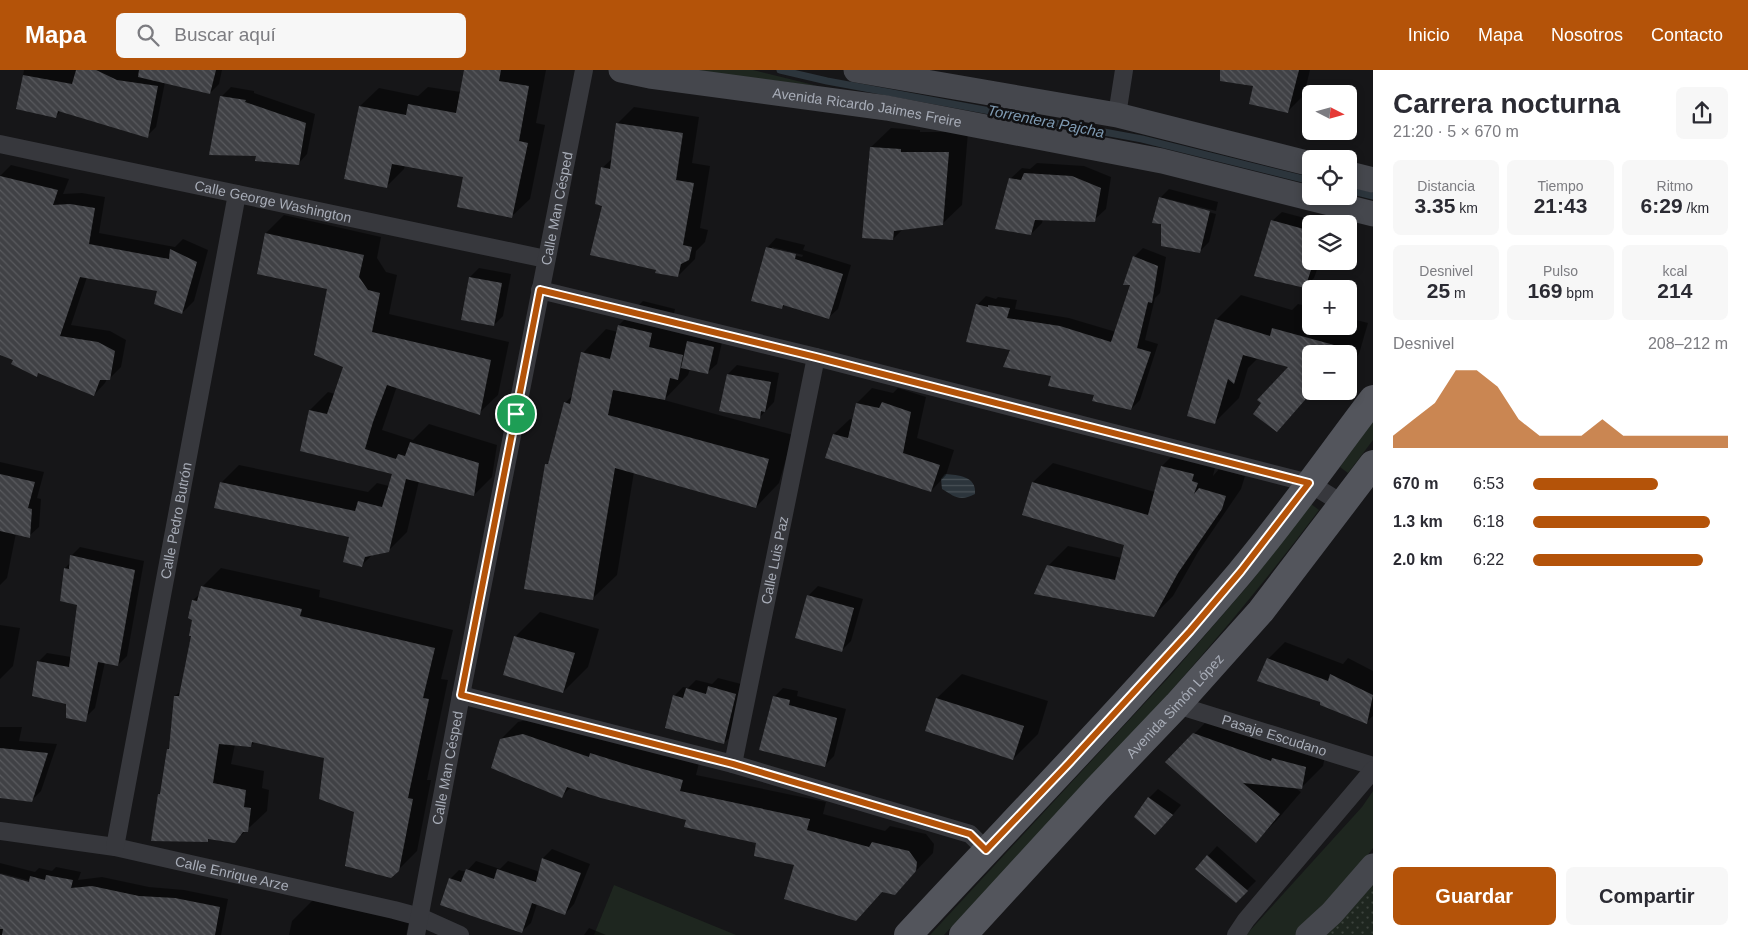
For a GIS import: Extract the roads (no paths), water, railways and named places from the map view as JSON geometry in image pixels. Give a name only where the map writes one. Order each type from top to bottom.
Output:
[{"type":"main road","name":"Avenida Ricardo Jaimes Freire","points":[[621,70],[650,76],[887,108],[1103,149],[1162,161],[1373,214]]},
{"type":"main road","points":[[856,70],[1117,115],[1302,162]]},
{"type":"main road","points":[[1357,176],[1373,180]]},
{"type":"main road","points":[[908,935],[1190,631],[1241,571],[1373,399]]},
{"type":"main road","name":"Avenida Simón López","points":[[963,935],[1177,705],[1261,610],[1373,464]]},
{"type":"main road","points":[[1308,935],[1332,913],[1373,866]]},
{"type":"street","name":"Calle Man Césped","points":[[416,935],[461,695],[584,70]]},
{"type":"street","points":[[1117,115],[1124,70]]},
{"type":"street","name":"Calle George Washington","points":[[0,144],[546,259]]},
{"type":"street","name":"Calle Pedro Butrón","points":[[115,847],[238,194]]},
{"type":"street","points":[[540,290],[816,357],[1309,483],[1343,504]]},
{"type":"street","name":"Calle Luis Paz","points":[[733,764],[816,357]]},
{"type":"street","points":[[461,695],[733,764],[970,834],[986,850]]},
{"type":"street","name":"Pasaje Escudano","points":[[1177,705],[1373,766]]},
{"type":"street","points":[[1236,935],[1246,920],[1373,770]]},
{"type":"street","name":"Calle Enrique Arze","points":[[0,831],[115,847],[420,917],[460,935]]},
{"type":"waterway","name":"Torrentera Pajcha","points":[[780,70],[827,81],[1142,139],[1302,179]]},
{"type":"waterway","name":"Torrentera Pajcha","points":[[1357,192],[1373,196]]}]
